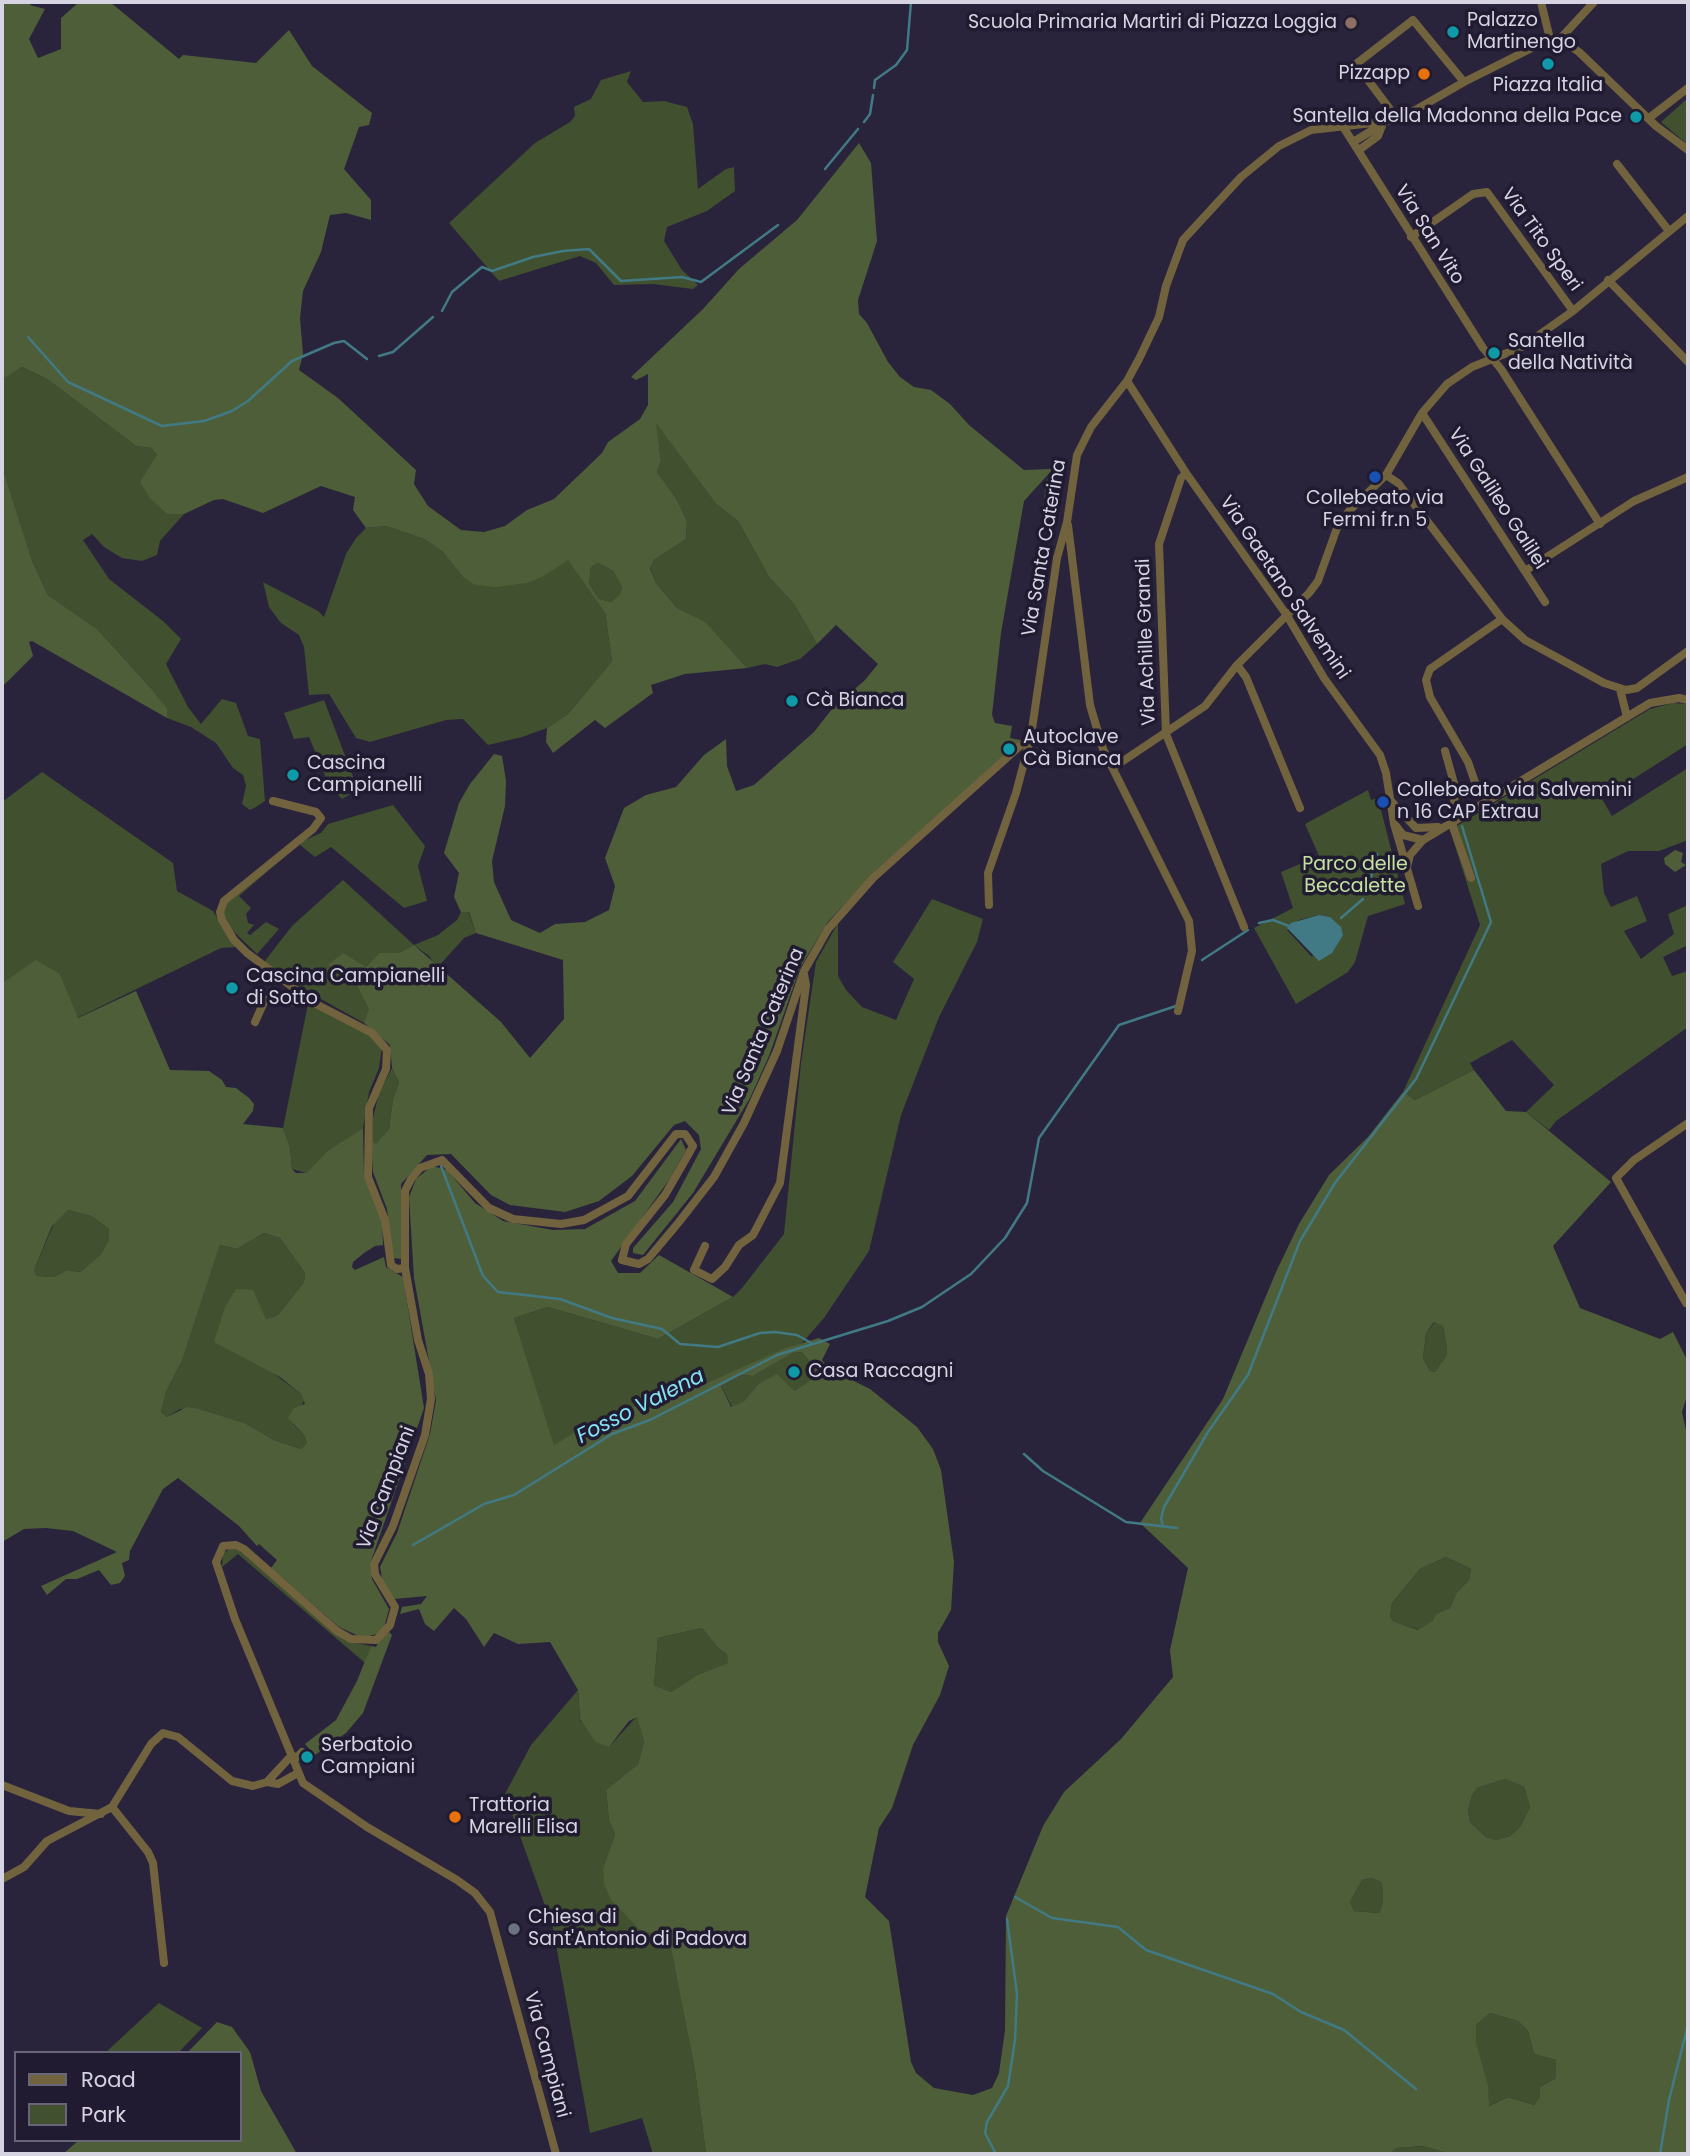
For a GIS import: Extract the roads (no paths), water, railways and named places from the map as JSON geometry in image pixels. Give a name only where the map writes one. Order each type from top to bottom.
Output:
[{"type":"street","points":[[1541,2],[1550,38]]},
{"type":"street","points":[[1560,39],[1594,2]]},
{"type":"street","points":[[1398,120],[1356,64],[1413,20],[1464,82]]},
{"type":"street","points":[[1353,142],[1383,123],[1398,120],[1464,82],[1524,54],[1550,38],[1560,39],[1578,52],[1688,150]]},
{"type":"street","points":[[1649,118],[1688,88]]},
{"type":"street","points":[[1359,150],[1378,135],[1383,123]]},
{"type":"street","name":"Via Santa Caterina","points":[[989,905],[988,873],[1016,793],[1031,736],[1057,558],[1067,522],[1077,455],[1091,427],[1127,382],[1159,317],[1172,265],[1192,228],[1241,177],[1279,146],[1311,130],[1383,123]]},
{"type":"street","name":"Via San Vito","points":[[1342,125],[1411,237],[1600,524]]},
{"type":"street","points":[[1617,164],[1669,231]]},
{"type":"street","name":"Via Tito Speri","points":[[1411,237],[1481,191],[1493,197],[1573,311]]},
{"type":"street","points":[[1113,764],[1117,765],[1205,706],[1237,665],[1318,581],[1337,528],[1349,511],[1393,467],[1422,413],[1447,384],[1522,347],[1573,311],[1608,279],[1688,216]]},
{"type":"street","points":[[1608,279],[1688,362]]},
{"type":"street","name":"Via Gaetano Salvemini","points":[[1127,382],[1186,473],[1286,614],[1324,678],[1380,755],[1394,824],[1401,838],[1406,870],[1418,906]]},
{"type":"street","points":[[1114,398],[1128,394],[1138,398]]},
{"type":"street","name":"Via Galileo Galilei","points":[[1422,413],[1545,602]]},
{"type":"street","points":[[1393,467],[1398,483]]},
{"type":"street","name":"Via Achille Grandi","points":[[1186,473],[1181,478],[1158,544],[1166,734],[1244,927]]},
{"type":"street","points":[[1386,475],[1398,483],[1502,619],[1525,640],[1620,689],[1637,688],[1688,651]]},
{"type":"street","points":[[1525,571],[1634,501],[1688,477]]},
{"type":"street","points":[[1067,522],[1090,705],[1103,750],[1113,764],[1116,778],[1189,922],[1192,951],[1178,1011]]},
{"type":"street","points":[[1476,785],[1468,762],[1430,697],[1426,680],[1430,669],[1502,619]]},
{"type":"street","points":[[1237,665],[1246,677],[1300,808]]},
{"type":"street","points":[[1620,689],[1627,717]]},
{"type":"street","points":[[1406,870],[1410,855],[1423,840],[1448,824],[1650,703],[1679,698],[1688,700]]},
{"type":"street","name":"Via Santa Caterina","points":[[680,1134],[688,1135],[693,1146],[665,1195],[626,1244],[622,1260],[625,1262],[639,1264],[648,1259],[714,1177],[777,1051],[804,971],[828,929],[873,878],[1031,736]]},
{"type":"street","points":[[1446,751],[1455,787],[1448,824],[1471,878]]},
{"type":"street","points":[[273,801],[316,812],[321,818],[313,829],[224,901],[220,912],[233,940],[314,1003],[372,1033],[387,1050],[386,1069],[369,1108],[368,1177],[385,1220],[391,1265],[405,1268]]},
{"type":"street","name":"Via Gaetano Salvemini","points":[[1391,801],[1416,828]]},
{"type":"street","points":[[1401,838],[1416,828],[1448,824]]},
{"type":"street","points":[[1401,838],[1423,840]]},
{"type":"street","points":[[705,1246],[694,1270],[712,1279],[725,1267],[739,1245],[753,1235],[780,1183],[806,985],[804,971]]},
{"type":"street","points":[[255,1022],[264,1002],[272,996],[295,1003],[314,1003]]},
{"type":"street","points":[[1686,1303],[1616,1178],[1634,1160],[1688,1123]]},
{"type":"street","name":"Via Campiani","points":[[556,2154],[491,1912],[475,1893],[457,1880],[362,1824],[303,1783],[235,1619],[216,1562],[223,1546],[229,1544],[244,1549],[337,1631],[351,1639],[369,1642],[386,1633],[395,1607],[375,1574],[374,1564],[393,1526],[425,1435],[431,1399],[405,1268],[405,1191],[420,1168],[442,1157],[489,1208],[513,1219],[561,1224],[584,1220],[628,1196],[646,1177],[672,1138],[680,1134]]},
{"type":"street","points":[[2,1879],[24,1867],[47,1841],[112,1807],[151,1744],[163,1733],[178,1737],[232,1781],[253,1786],[267,1782],[278,1784],[299,1773]]},
{"type":"street","points":[[267,1782],[302,1752]]},
{"type":"street","points":[[2,1785],[69,1811],[102,1814]]},
{"type":"street","points":[[112,1807],[148,1852],[153,1863],[164,1963]]},
{"type":"waterway","points":[[874,88],[875,80],[896,65],[907,50],[911,2]]},
{"type":"waterway","points":[[864,122],[870,114],[873,95]]},
{"type":"waterway","points":[[825,169],[858,129]]},
{"type":"waterway","points":[[442,311],[452,292],[482,267],[492,271],[533,257],[563,251],[589,249],[621,281],[682,277],[701,282],[778,225]]},
{"type":"waterway","points":[[379,356],[393,352],[433,317]]},
{"type":"waterway","points":[[28,337],[68,382],[162,426],[204,421],[232,411],[248,401],[292,361],[334,343],[344,341],[367,359]]},
{"type":"waterway","points":[[1163,1526],[1161,1519],[1164,1507],[1208,1432],[1248,1375],[1300,1241],[1335,1183],[1416,1079],[1491,922],[1462,826]]},
{"type":"waterway","name":"Fosso Valena","points":[[1367,893],[1377,854]]},
{"type":"waterway","name":"Fosso Valena","points":[[1341,918],[1363,899]]},
{"type":"waterway","name":"Fosso Valena","points":[[1259,923],[1273,920],[1289,926]]},
{"type":"waterway","name":"Fosso Valena","points":[[1202,960],[1248,930]]},
{"type":"waterway","name":"Fosso Valena","points":[[413,1545],[484,1504],[514,1495],[612,1434],[650,1420],[777,1355],[888,1321],[922,1307],[971,1274],[1005,1238],[1027,1203],[1039,1138],[1119,1025],[1176,1006]]},
{"type":"waterway","name":"Fosso Valena","points":[[441,1166],[483,1276],[498,1292],[560,1299],[612,1318],[662,1329],[680,1344],[718,1347],[760,1333],[775,1332],[797,1335],[813,1344]]},
{"type":"waterway","points":[[1024,1454],[1043,1471],[1126,1522],[1177,1528]]},
{"type":"waterway","points":[[1015,1897],[1052,1918],[1118,1927],[1146,1950],[1273,1994],[1301,2012],[1344,2030],[1416,2089]]},
{"type":"waterway","points":[[996,2154],[985,2133],[987,2122],[1008,2086],[1015,2040],[1017,1994],[1007,1919]]},
{"type":"waterway","points":[[1660,2154],[1669,2100],[1688,2025]]},
{"type":"place","name":"Scuola Primaria Martiri di Piazza Loggia","points":[[1351,23]]},
{"type":"place","name":"Palazzo Martinengo","points":[[1453,32]]},
{"type":"place","name":"Piazza Italia","points":[[1548,64]]},
{"type":"place","name":"Pizzapp","points":[[1424,74]]},
{"type":"place","name":"Santella della Madonna della Pace","points":[[1636,117]]},
{"type":"place","name":"Santella della Natività","points":[[1494,353]]},
{"type":"place","name":"Collebeato via Fermi fr.n 5","points":[[1375,477]]},
{"type":"place","name":"Cà Bianca","points":[[792,701]]},
{"type":"place","name":"Autoclave Cà Bianca","points":[[1009,749]]},
{"type":"place","name":"Cascina Campianelli","points":[[293,775]]},
{"type":"place","name":"Collebeato via Salvemini n 16 CAP Extrau","points":[[1383,802]]},
{"type":"place","name":"Cascina Campianelli di Sotto","points":[[232,988]]},
{"type":"place","name":"Casa Raccagni","points":[[794,1372]]},
{"type":"place","name":"Serbatoio Campiani","points":[[307,1757]]},
{"type":"place","name":"Trattoria Marelli Elisa","points":[[455,1817]]},
{"type":"place","name":"Chiesa di Sant'Antonio di Padova","points":[[514,1929]]},
{"type":"park label","name":"Parco delle Beccalette","points":[[1355,876]]}]
